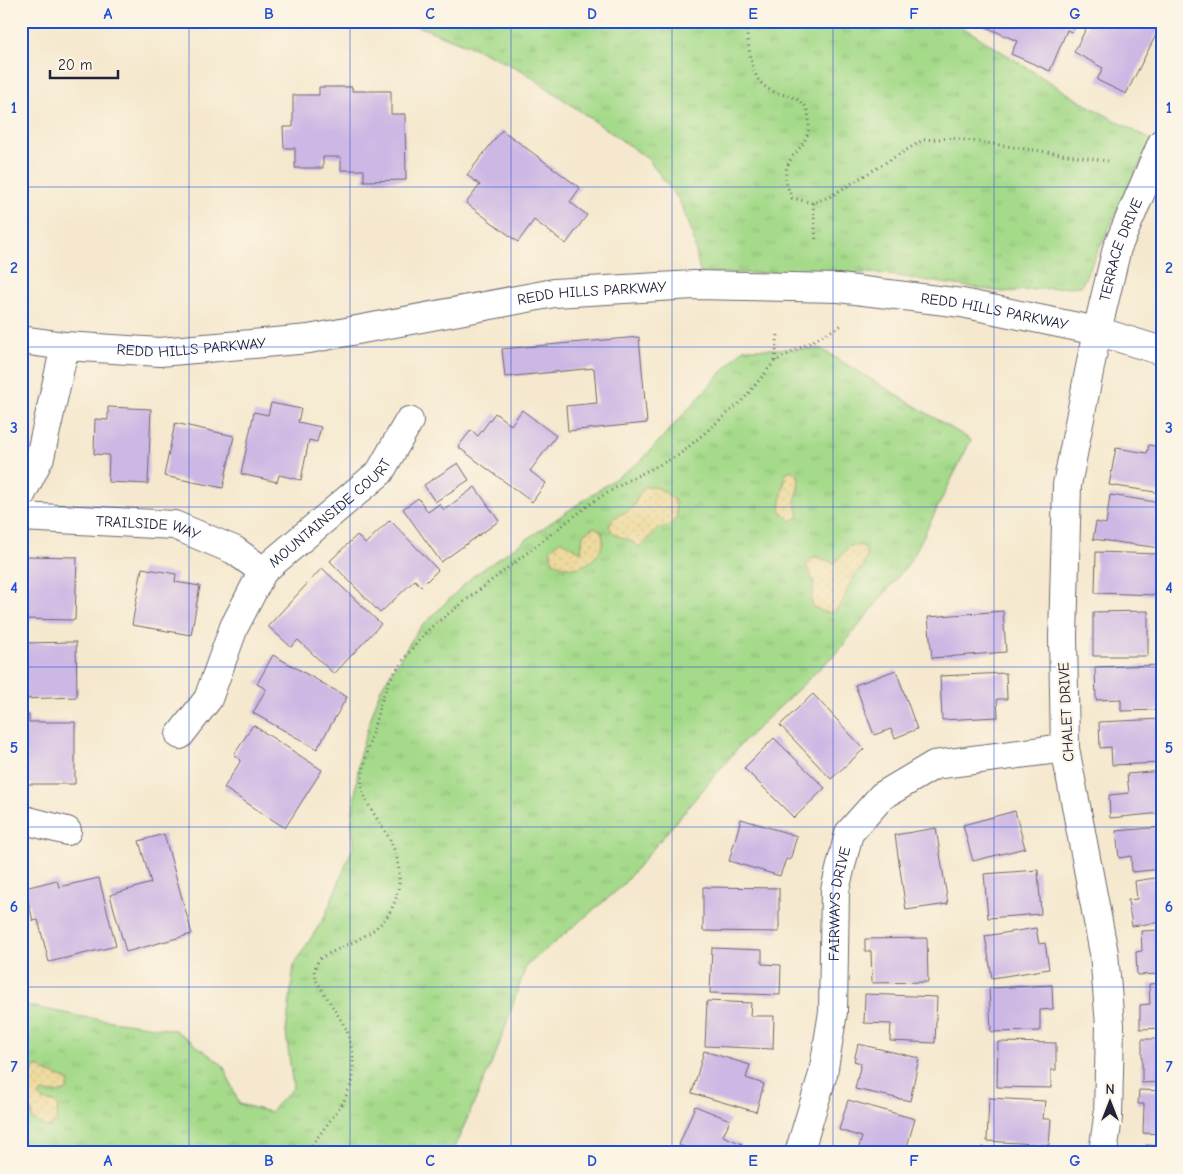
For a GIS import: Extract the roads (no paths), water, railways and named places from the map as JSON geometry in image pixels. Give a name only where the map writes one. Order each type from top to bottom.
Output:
[{"type":"street","name":"TERRACE DRIVE","points":[[1097,331],[1117,248],[1162,143]]},
{"type":"street","name":"REDD HILLS PARKWAY","points":[[21,340],[66,346],[160,352],[309,339],[554,293],[694,285],[839,288],[962,303],[1097,331],[1162,351]]},
{"type":"street","name":"CHALET DRIVE","points":[[1097,331],[1067,485],[1063,638],[1065,748],[1104,953],[1110,1025],[1108,1117],[1103,1153]]},
{"type":"street","points":[[21,495],[40,457],[66,346]]},
{"type":"street","name":"MOUNTAINSIDE COURT","points":[[180,735],[208,699],[234,626],[263,571],[380,472],[409,421]]},
{"type":"street","name":"TRAILSIDE WAY","points":[[21,516],[174,525],[234,550],[263,571]]},
{"type":"street","name":"FAIRWAYS DRIVE","points":[[799,1153],[823,1074],[832,1021],[835,890],[849,833],[882,796],[934,765],[1065,748]]},
{"type":"street","points":[[21,820],[67,831]]}]
